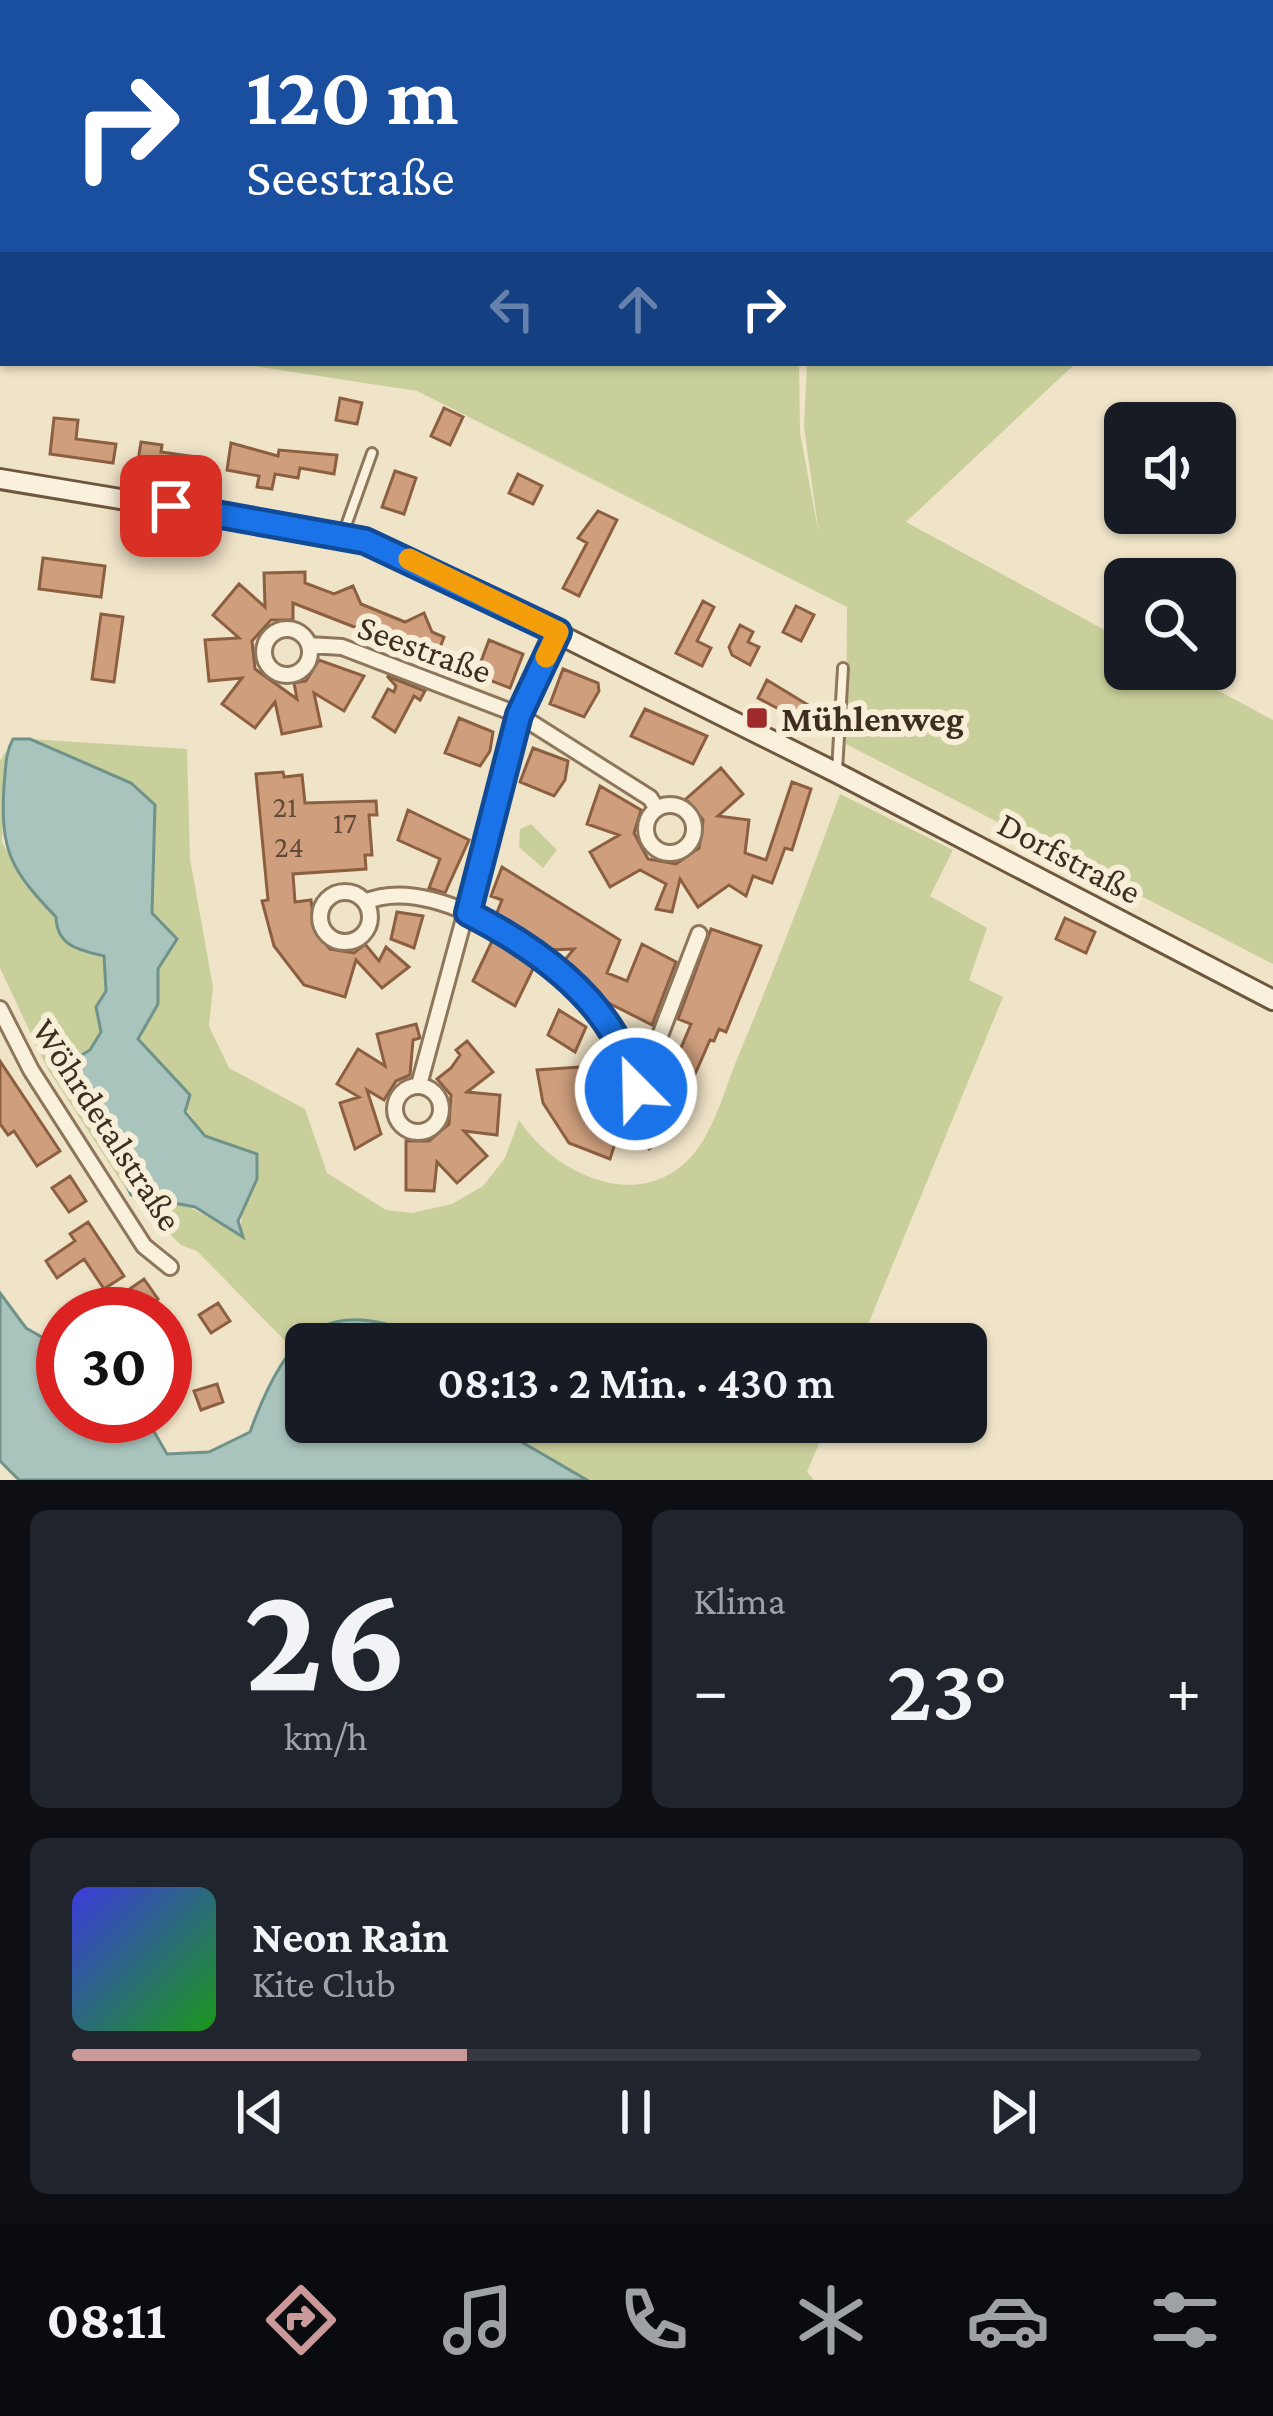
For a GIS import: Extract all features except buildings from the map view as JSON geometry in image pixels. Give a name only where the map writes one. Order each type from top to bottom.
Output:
[{"type":"main road","name":"Dorfstraße","points":[[0,479],[343,536],[392,551],[837,773],[1273,1000]]},
{"type":"street","name":"Seestraße","points":[[419,1085],[519,715],[558,632]]},
{"type":"street","name":"Seestraße","points":[[309,645],[342,647],[519,715],[650,798],[657,809]]},
{"type":"street","points":[[365,902],[387,892],[468,913],[501,930],[581,992],[617,1040],[613,1058],[592,1070],[589,1086],[597,1100],[613,1106],[627,1101],[636,1089],[634,1071]]},
{"type":"street","points":[[634,1071],[651,1058],[699,934]]},
{"type":"street","name":"Wöhrdetalstraße","points":[[0,1010],[31,1070],[144,1246],[170,1267]]},
{"type":"street","points":[[613,1058],[634,1071]]},
{"type":"lane","points":[[343,536],[372,453]]},
{"type":"lane","points":[[837,773],[844,668]]},
{"type":"green space","points":[[254,366],[799,366],[800,433],[819,535],[804,427],[807,366],[1073,366],[906,522],[1104,630],[1104,690],[1217,690],[1273,720],[1273,964],[846,744],[847,607],[417,391]]},
{"type":"green space","points":[[30,739],[187,749],[190,859],[213,987],[209,1026],[229,1068],[305,1109],[327,1173],[386,1210],[412,1213],[452,1204],[483,1186],[505,1158],[519,1120],[553,1156],[598,1180],[622,1185],[669,1175],[690,1158],[712,1124],[840,794],[953,850],[930,896],[987,928],[969,980],[1003,997],[869,1323],[285,1323],[285,1341],[197,1251],[181,1245],[130,1195],[47,1068],[0,968],[0,761],[6,751],[2,842],[26,886],[104,956],[106,991],[96,1007],[101,1032],[92,1070],[99,1117],[110,1142],[145,1180],[242,1236],[256,1154],[205,1136],[138,1039],[158,1004],[158,969],[176,940],[152,913],[155,805]]},
{"type":"green space","points":[[531,824],[557,850],[543,868],[519,847],[520,829]]},
{"type":"green space","points":[[525,1443],[819,1443],[807,1472],[814,1480],[587,1480]]},
{"type":"water","points":[[13,739],[30,739],[131,783],[155,805],[152,913],[177,939],[158,969],[158,1004],[138,1039],[190,1095],[185,1112],[205,1136],[257,1154],[257,1179],[238,1221],[243,1237],[195,1207],[131,1195],[70,1062],[90,1050],[101,1032],[96,1007],[106,991],[104,956],[65,941],[56,917],[28,886],[12,858],[3,808],[6,761]]},
{"type":"water","points":[[0,1293],[26,1328],[36,1334],[36,1443],[161,1443],[167,1454],[209,1452],[250,1432],[285,1361],[285,1443],[523,1443],[587,1480],[19,1480],[0,1461]]},
{"type":"slow traffic","points":[[409,559],[558,632],[546,657]]},
{"type":"place","name":"Mühlenweg","points":[[757,718]]},
{"type":"route","points":[[171,506],[365,541],[558,632],[519,715],[468,913],[501,930],[581,992],[617,1040],[613,1058],[632,1067],[636,1089]]}]
